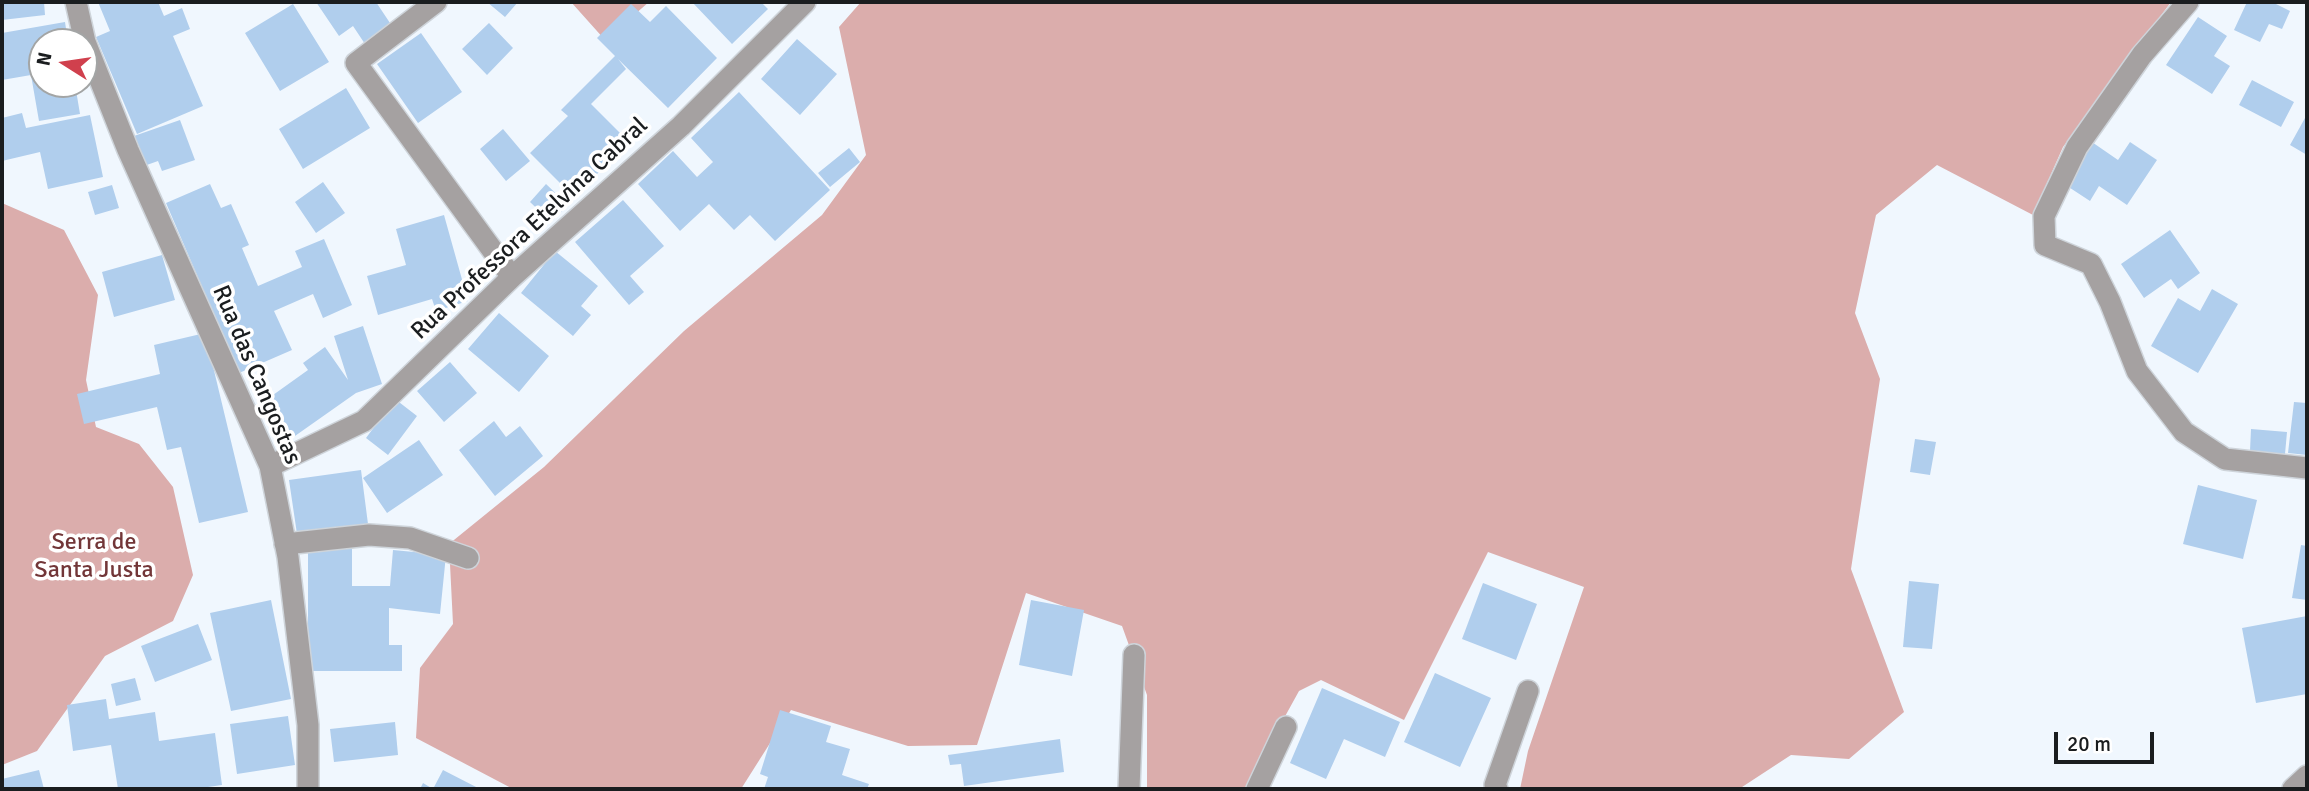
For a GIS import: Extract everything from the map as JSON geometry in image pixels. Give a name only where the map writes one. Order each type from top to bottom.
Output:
[{"type":"street","name":"Rua das Cangostas","points":[[76,2],[85,42],[128,150],[270,466],[285,544],[309,725],[308,789]]},
{"type":"street","points":[[436,2],[356,63],[512,277]]},
{"type":"street","name":"Rua Professora Etelvina Cabral","points":[[270,466],[364,421],[512,277],[681,126],[805,2]]},
{"type":"street","points":[[2188,2],[2143,55],[2077,147],[2044,216],[2045,245],[2091,264],[2110,302],[2137,371],[2185,432],[2225,459],[2307,468]]},
{"type":"street","points":[[285,544],[369,535],[410,538],[468,558]]},
{"type":"street","points":[[1129,789],[1134,655]]},
{"type":"street","points":[[1497,789],[1495,785],[1528,691]]},
{"type":"street","points":[[1257,789],[1286,727]]},
{"type":"street","points":[[2293,789],[2307,776]]},
{"type":"green space","points":[[571,2],[649,2],[605,40]]},
{"type":"green space","points":[[861,2],[2171,2],[2063,147],[2033,215],[1937,165],[1876,215],[1855,313],[1880,379],[1851,569],[1904,712],[1849,759],[1791,755],[1739,789],[1520,789],[1528,751],[1584,587],[1488,552],[1404,720],[1321,680],[1299,691],[1245,789],[1147,789],[1147,695],[1122,626],[1026,593],[977,745],[908,746],[791,710],[741,789],[513,789],[416,738],[420,668],[453,624],[449,544],[544,467],[684,331],[822,215],[866,155],[839,27]]},
{"type":"green space","name":"Serra de Santa Justa","points":[[2,203],[64,230],[98,295],[86,380],[96,427],[139,444],[173,487],[193,575],[173,621],[105,656],[37,751],[2,765]]},
{"type":"building","points":[[2,2],[44,2],[45,15],[2,20]]},
{"type":"building","points":[[98,2],[158,2],[164,16],[182,8],[190,29],[173,36],[203,106],[137,134],[98,42],[98,36],[110,31]]},
{"type":"building","points":[[316,2],[376,2],[392,26],[365,44],[353,26],[339,36]]},
{"type":"building","points":[[487,2],[518,2],[505,17]]},
{"type":"building","points":[[692,2],[761,2],[768,9],[732,44]]},
{"type":"building","points":[[2247,2],[2272,2],[2290,11],[2282,29],[2269,24],[2260,42],[2234,30]]},
{"type":"building","points":[[293,4],[329,62],[280,91],[245,33]]},
{"type":"building","points":[[631,4],[650,22],[666,6],[717,58],[668,108],[618,59],[626,69],[591,104],[629,142],[574,197],[530,153],[568,116],[561,110],[615,56],[597,38]]},
{"type":"building","points":[[2198,17],[2227,36],[2214,56],[2230,66],[2212,94],[2166,65]]},
{"type":"building","points":[[65,22],[66,28],[31,28]]},
{"type":"building","points":[[489,23],[513,48],[487,75],[462,49]]},
{"type":"building","points":[[28,28],[28,76],[2,80],[2,33]]},
{"type":"building","points":[[421,33],[462,92],[418,123],[377,64]]},
{"type":"building","points":[[797,39],[837,74],[800,115],[761,79]]},
{"type":"building","points":[[2252,80],[2294,102],[2281,127],[2239,105]]},
{"type":"building","points":[[346,88],[370,128],[303,169],[279,129]]},
{"type":"building","points":[[739,92],[830,190],[775,241],[750,215],[734,230],[709,204],[680,231],[638,184],[673,151],[697,177],[713,162],[691,138]]},
{"type":"building","points":[[35,98],[77,98],[80,114],[39,121]]},
{"type":"building","points":[[22,113],[26,128],[90,115],[103,177],[48,189],[40,152],[2,161],[2,118]]},
{"type":"building","points":[[2305,118],[2307,119],[2307,155],[2290,145]]},
{"type":"building","points":[[180,120],[195,160],[162,171],[158,161],[144,166],[134,136]]},
{"type":"building","points":[[503,129],[530,161],[506,181],[480,149]]},
{"type":"building","points":[[2089,140],[2118,160],[2130,142],[2157,160],[2127,205],[2099,186],[2090,201],[2061,182]]},
{"type":"building","points":[[849,148],[860,162],[830,187],[818,173]]},
{"type":"building","points":[[323,182],[345,213],[316,233],[295,202]]},
{"type":"building","points":[[210,184],[221,208],[231,204],[249,245],[242,248],[258,286],[302,267],[295,251],[324,239],[352,305],[323,318],[313,294],[274,311],[292,350],[239,373],[166,203]]},
{"type":"building","points":[[546,184],[568,205],[551,222],[530,202]]},
{"type":"building","points":[[112,185],[119,208],[95,215],[88,192]]},
{"type":"building","points":[[623,200],[664,246],[630,276],[644,292],[629,305],[575,242]]},
{"type":"building","points":[[444,215],[468,301],[436,311],[432,299],[378,315],[367,276],[406,265],[396,229]]},
{"type":"building","points":[[2170,230],[2200,273],[2178,289],[2171,279],[2144,298],[2121,264]]},
{"type":"building","points":[[555,251],[598,286],[581,306],[591,315],[573,336],[521,293]]},
{"type":"building","points":[[162,255],[175,300],[114,317],[102,272]]},
{"type":"building","points":[[2212,289],[2238,304],[2198,373],[2151,346],[2178,298],[2200,311]]},
{"type":"building","points":[[499,313],[549,356],[519,392],[468,349]]},
{"type":"building","points":[[363,326],[382,384],[356,393],[285,443],[259,405],[308,370],[303,363],[325,347],[348,380],[334,336]]},
{"type":"building","points":[[205,333],[248,512],[199,523],[181,447],[167,450],[157,407],[84,424],[77,394],[160,374],[154,345]]},
{"type":"building","points":[[450,362],[477,393],[444,422],[417,391]]},
{"type":"building","points":[[395,399],[417,416],[388,455],[366,438]]},
{"type":"building","points":[[2294,402],[2307,403],[2307,455],[2288,453]]},
{"type":"building","points":[[494,421],[506,437],[520,426],[543,456],[495,496],[459,450]]},
{"type":"building","points":[[2251,429],[2287,432],[2285,454],[2250,451]]},
{"type":"building","points":[[1915,439],[1936,442],[1930,475],[1910,472]]},
{"type":"building","points":[[419,440],[443,475],[387,513],[363,478]]},
{"type":"building","points":[[361,470],[368,524],[297,534],[289,480]]},
{"type":"building","points":[[2198,485],[2257,500],[2243,559],[2183,544]]},
{"type":"building","points":[[2301,545],[2307,546],[2307,600],[2292,598]]},
{"type":"building","points":[[308,547],[352,547],[352,586],[390,586],[393,550],[446,555],[440,614],[389,608],[389,645],[402,645],[402,671],[308,671]]},
{"type":"building","points":[[1909,581],[1939,584],[1932,649],[1903,647]]},
{"type":"building","points":[[1483,583],[1537,604],[1516,660],[1462,639]]},
{"type":"building","points":[[271,600],[291,699],[231,711],[210,613]]},
{"type":"building","points":[[1031,600],[1084,610],[1072,676],[1019,665]]},
{"type":"building","points":[[2307,616],[2307,694],[2256,703],[2242,628]]},
{"type":"building","points":[[198,624],[212,660],[155,682],[141,646]]},
{"type":"building","points":[[1435,673],[1491,698],[1460,767],[1404,742]]},
{"type":"building","points":[[135,678],[141,700],[116,706],[111,684]]},
{"type":"building","points":[[1322,688],[1400,722],[1385,757],[1344,739],[1326,779],[1290,763]]},
{"type":"building","points":[[106,699],[109,719],[155,712],[159,741],[215,733],[222,785],[194,789],[118,789],[111,745],[73,751],[67,705]]},
{"type":"building","points":[[780,710],[831,726],[826,742],[850,749],[842,775],[869,784],[867,789],[764,789],[768,777],[760,774]]},
{"type":"building","points":[[288,716],[295,765],[237,774],[230,724]]},
{"type":"building","points":[[395,722],[398,755],[334,762],[330,729]]},
{"type":"building","points":[[1060,739],[1064,772],[964,786],[961,764],[950,765],[948,755]]},
{"type":"building","points":[[39,770],[44,789],[2,789],[2,779]]},
{"type":"building","points":[[443,770],[480,789],[433,789]]},
{"type":"building","points":[[423,783],[433,789],[420,789]]}]
